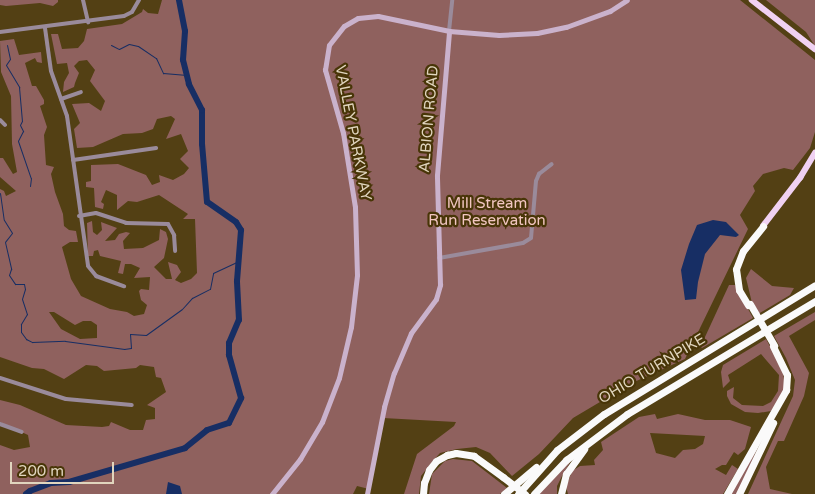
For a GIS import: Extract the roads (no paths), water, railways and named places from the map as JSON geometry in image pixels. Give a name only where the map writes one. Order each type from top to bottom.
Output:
[{"type":"highway","points":[[739,494],[789,388],[789,372],[740,290],[736,269],[743,251],[763,226]]},
{"type":"highway","name":"OHIO TURNPIKE","points":[[519,494],[557,450],[604,414],[815,285]]},
{"type":"highway","name":"OHIO TURNPIKE","points":[[534,494],[566,460],[627,414],[815,301]]},
{"type":"highway","points":[[727,494],[786,390],[787,375],[774,346]]},
{"type":"highway","points":[[561,494],[566,474],[595,437]]},
{"type":"highway","points":[[504,494],[557,450]]},
{"type":"highway","points":[[425,494],[426,485],[437,464],[450,457],[462,456],[475,460],[525,494]]},
{"type":"highway","points":[[502,478],[519,494]]},
{"type":"main road","points":[[752,0],[815,49]]},
{"type":"main road","points":[[763,226],[800,178],[815,153]]},
{"type":"street","points":[[82,0],[88,22]]},
{"type":"street","points":[[0,32],[45,28],[124,16],[132,12],[139,0]]},
{"type":"street","points":[[449,31],[452,0]]},
{"type":"street","name":"VALLEY PARKWAY","points":[[272,494],[300,459],[322,422],[339,378],[351,326],[356,275],[355,207],[343,133],[325,70],[329,45],[344,26],[358,18],[378,16],[449,31],[499,35],[537,33],[566,27],[610,11],[627,0]]},
{"type":"street","points":[[45,28],[51,71],[67,116],[79,216],[88,266],[96,276],[124,286]]},
{"type":"street","name":"ALBION ROAD","points":[[367,494],[384,407],[394,373],[410,333],[436,299],[440,285],[437,175],[449,31]]},
{"type":"street","points":[[61,99],[81,92]]},
{"type":"street","points":[[0,120],[5,125]]},
{"type":"street","points":[[72,160],[156,148]]},
{"type":"street","points":[[439,258],[523,243],[531,238],[536,181],[539,174],[552,164]]},
{"type":"street","points":[[79,216],[96,213],[126,224],[168,224],[174,235],[175,251]]},
{"type":"street","points":[[0,378],[66,399],[132,405]]},
{"type":"street","points":[[0,424],[22,432]]},
{"type":"water","points":[[713,220],[726,222],[739,235],[736,237],[720,235],[705,254],[696,299],[685,300],[681,270],[689,244],[697,225]]},
{"type":"water","points":[[168,482],[180,486],[182,494],[166,494]]},
{"type":"waterway","points":[[26,494],[51,483],[69,482],[185,448],[207,430],[229,423],[241,398],[229,355],[229,343],[239,320],[237,281],[241,230],[236,222],[207,202],[202,144],[202,110],[189,84],[183,60],[185,31],[179,0]]},
{"type":"waterway","points":[[111,45],[119,49],[129,44],[138,46],[156,58],[163,73],[187,75]]},
{"type":"waterway","points":[[7,45],[10,59],[6,65],[19,87],[22,121],[20,125],[23,131],[18,141],[31,178],[30,186]]},
{"type":"waterway","points":[[0,193],[4,220],[12,233],[5,242],[11,269],[9,275],[15,284],[24,284],[25,289],[22,299],[27,314],[21,324],[21,332],[26,339],[32,342],[65,341],[124,349],[131,348],[130,334],[146,335],[182,309],[192,298],[210,289],[213,273],[239,261]]},
{"type":"park label","name":"Mill Stream Run Reservation","points":[[487,212]]}]
